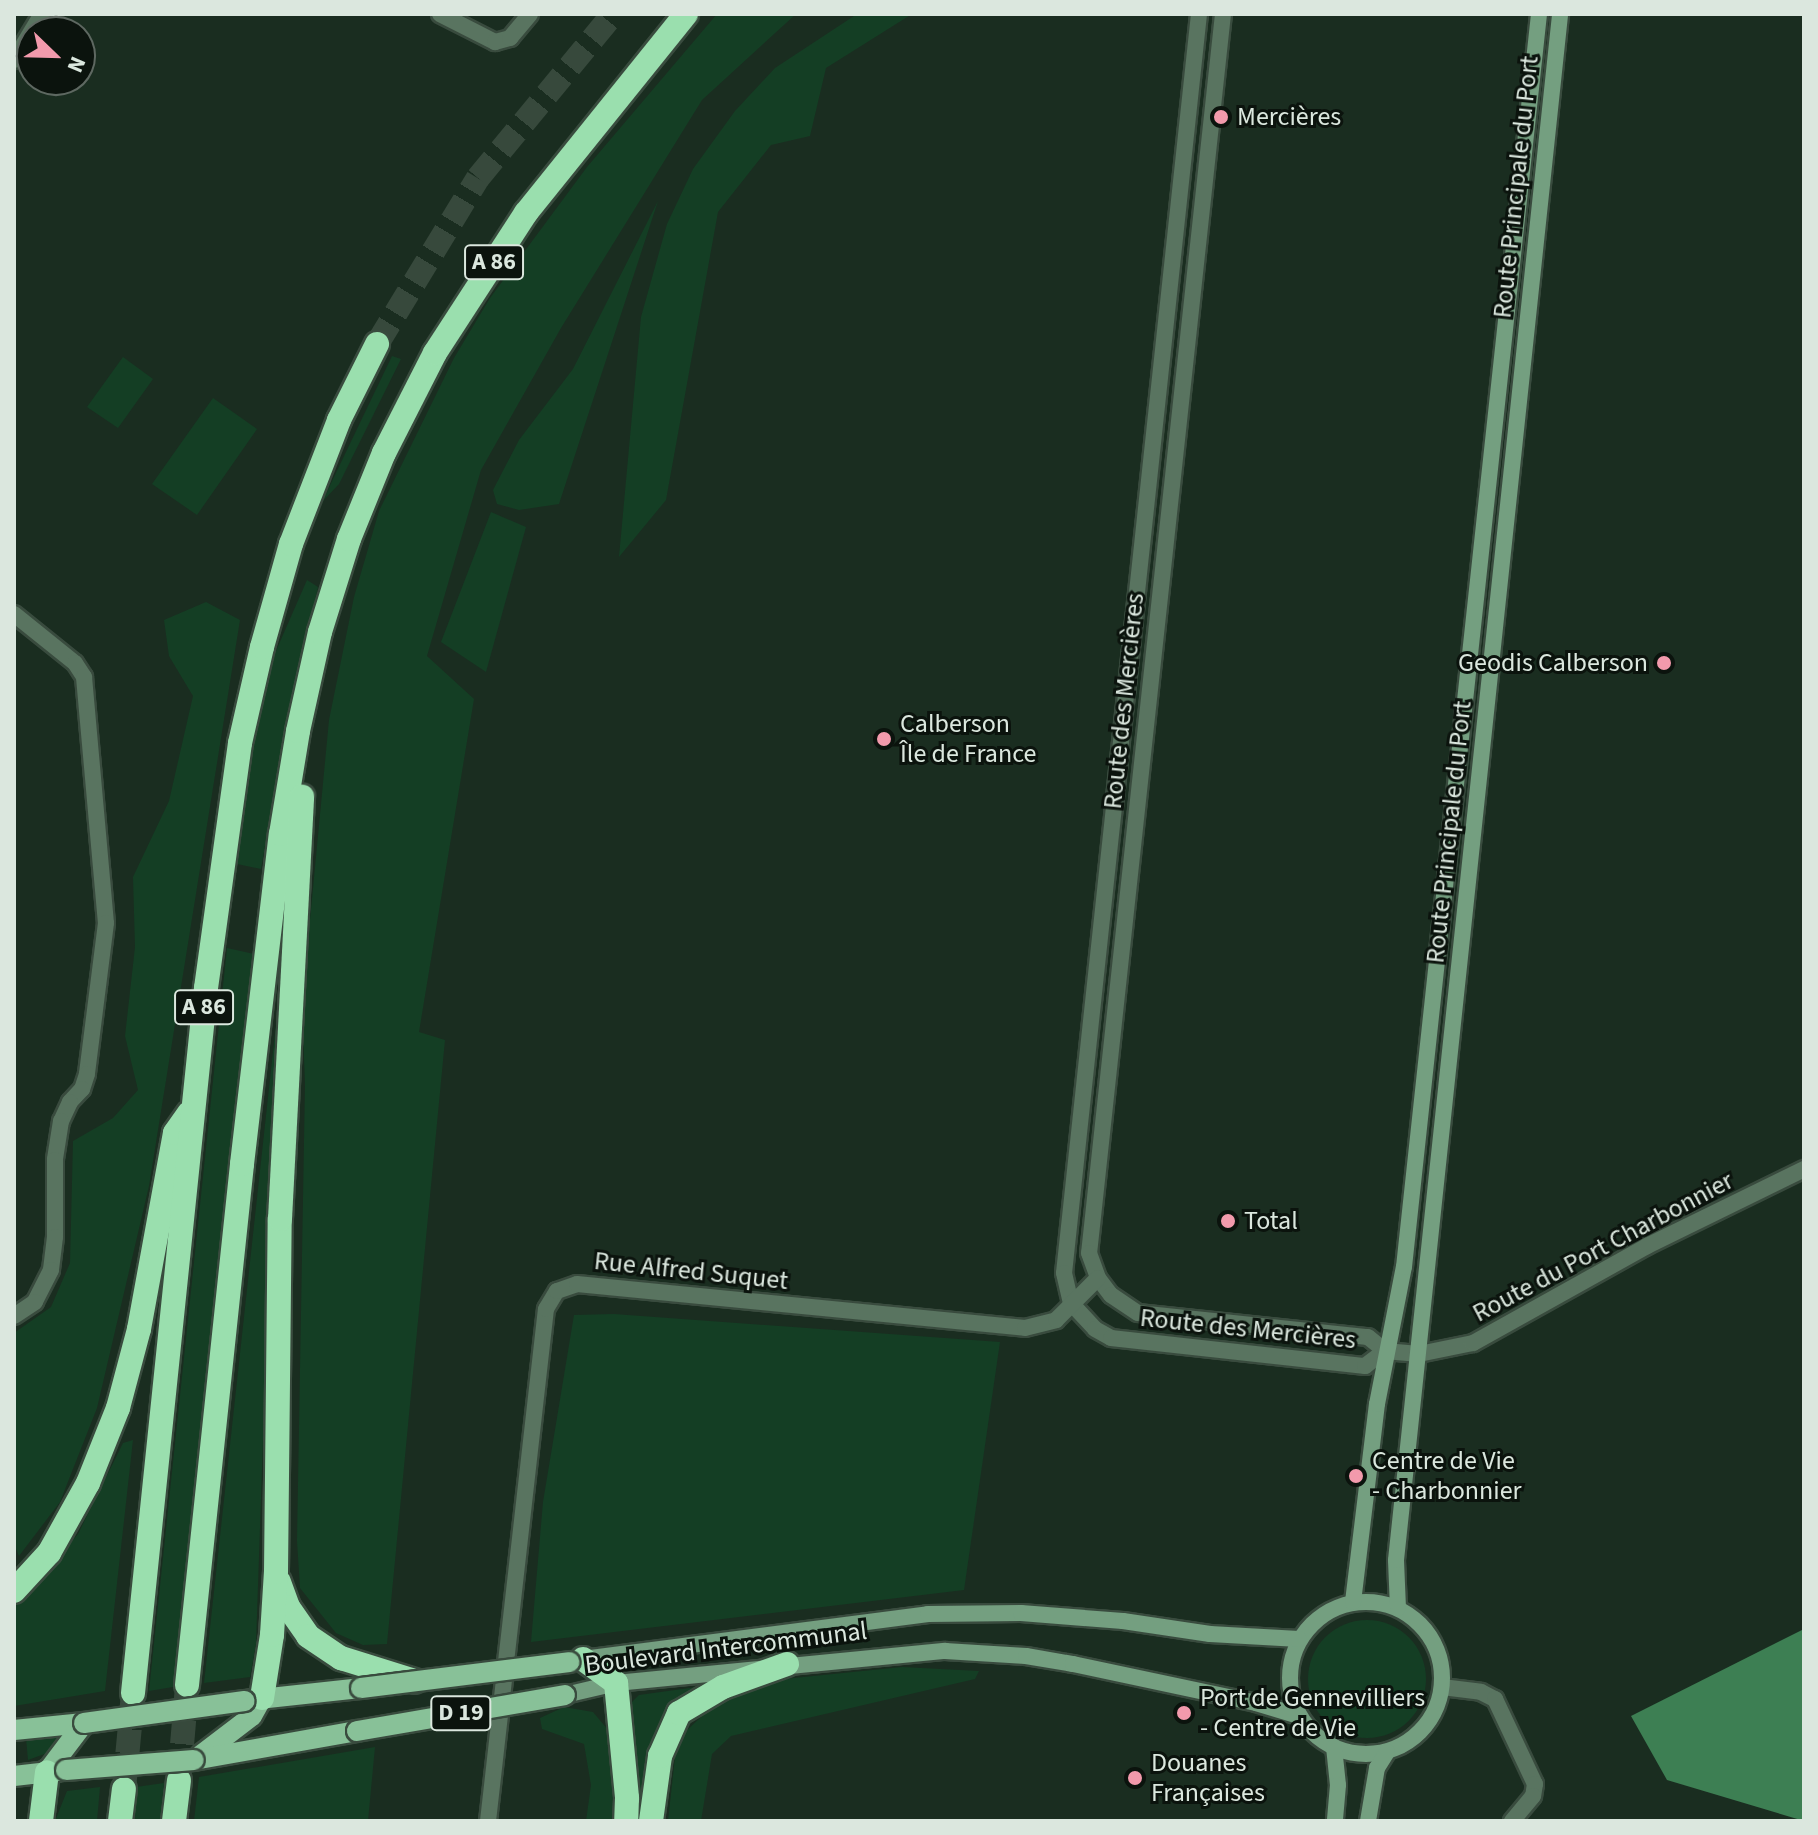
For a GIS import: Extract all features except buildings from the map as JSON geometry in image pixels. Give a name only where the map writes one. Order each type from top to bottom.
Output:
[{"type":"highway","name":"A 86","points":[[187,1685],[245,1132],[281,834],[298,731],[320,632],[349,539],[384,453],[435,353],[526,213],[686,14]]},
{"type":"highway","name":"A 86","points":[[133,1693],[195,1104],[240,743],[262,647],[291,544],[317,473],[377,344]]},
{"type":"highway","points":[[253,1700],[272,1635],[276,1572],[280,1219],[304,772],[298,731]]},
{"type":"highway","points":[[14,1591],[49,1553],[88,1483],[118,1408],[139,1329],[175,1133],[195,1104]]},
{"type":"highway","points":[[276,1572],[288,1607],[308,1636],[362,1677],[415,1681]]},
{"type":"highway","points":[[576,1661],[616,1683],[627,1798],[626,1821]]},
{"type":"highway","points":[[651,1821],[660,1756],[679,1713],[723,1687],[787,1664]]},
{"type":"highway","points":[[41,1821],[57,1771]]},
{"type":"highway","points":[[174,1821],[179,1780]]},
{"type":"highway","points":[[120,1821],[124,1789]]},
{"type":"main road","name":"Route Principale du Port","points":[[1353,1602],[1385,1351],[1404,1267],[1539,14]]},
{"type":"main road","name":"Route Principale du Port","points":[[1398,1608],[1396,1560],[1560,14]]},
{"type":"main road","points":[[1376,1601],[1398,1608],[1431,1636],[1440,1655],[1442,1687],[1432,1718],[1419,1734],[1387,1752],[1368,1755],[1334,1747],[1310,1730],[1299,1716],[1290,1681],[1299,1639],[1330,1610],[1353,1602],[1376,1601]]},
{"type":"main road","name":"Boulevard Intercommunal","points":[[415,1681],[928,1614],[1021,1613],[1123,1621],[1210,1634],[1299,1639]]},
{"type":"main road","name":"Boulevard Intercommunal","points":[[14,1776],[238,1754],[616,1683],[945,1651],[1026,1656],[1256,1703],[1299,1716]]},
{"type":"main road","points":[[14,1730],[253,1700],[362,1677]]},
{"type":"main road","points":[[194,1760],[252,1716],[253,1700]]},
{"type":"main road","points":[[57,1771],[84,1723]]},
{"type":"main road","points":[[1334,1747],[1338,1785],[1335,1821]]},
{"type":"main road","points":[[1368,1821],[1377,1768],[1387,1752]]},
{"type":"street","points":[[14,60],[42,14]]},
{"type":"street","points":[[440,14],[495,42],[510,38],[530,14]]},
{"type":"street","name":"Route des Mercières","points":[[1199,14],[1064,1273],[1071,1303],[1102,1335],[1125,1341],[1365,1366],[1385,1351],[1368,1337],[1138,1313],[1118,1301],[1098,1278],[1089,1253],[1223,14]]},
{"type":"street","points":[[14,614],[75,663],[84,677],[106,923],[87,1074],[82,1089],[70,1102],[61,1121],[55,1160],[55,1237],[51,1270],[35,1302],[14,1316]]},
{"type":"street","name":"Route du Port Charbonnier","points":[[1419,1354],[1473,1343],[1647,1246],[1804,1169]]},
{"type":"street","name":"Rue Alfred Suquet","points":[[488,1821],[546,1309],[557,1291],[577,1284],[1025,1328],[1056,1320],[1098,1278]]},
{"type":"street","points":[[1385,1351],[1419,1354]]},
{"type":"street","points":[[1442,1687],[1481,1692],[1495,1699],[1535,1784],[1533,1796],[1512,1821]]},
{"type":"shaded area","points":[[717,14],[796,14],[702,100],[561,328],[481,470],[427,656],[474,699],[419,1032],[445,1040],[387,1644],[363,1645],[336,1633],[300,1588],[297,1541],[305,1084],[302,1004],[329,720],[354,597],[379,511],[454,358],[490,298],[587,167]]},
{"type":"shaded area","points":[[857,14],[912,14],[826,68],[810,136],[771,145],[718,212],[666,500],[619,557],[641,317],[667,224],[693,169],[735,111],[775,68]]},
{"type":"shaded area","points":[[658,201],[559,504],[519,510],[497,504],[493,490],[519,440],[573,369]]},
{"type":"shaded area","points":[[392,356],[401,359],[339,484],[322,502]]},
{"type":"shaded area","points":[[123,357],[153,379],[118,428],[87,407]]},
{"type":"shaded area","points":[[213,398],[257,429],[197,515],[152,484]]},
{"type":"shaded area","points":[[491,512],[526,527],[486,672],[441,642]]},
{"type":"shaded area","points":[[307,580],[318,587],[285,728],[261,869],[237,864],[253,737],[272,660]]},
{"type":"shaded area","points":[[206,602],[240,620],[149,1186],[97,1408],[60,1502],[19,1556],[14,1544],[14,1333],[51,1307],[70,1263],[73,1141],[113,1118],[138,1090],[125,1036],[135,947],[133,877],[169,801],[193,696],[169,656],[164,620]]},
{"type":"shaded area","points":[[227,948],[254,954],[173,1687],[149,1691]]},
{"type":"shaded area","points":[[283,1009],[272,1177],[256,1644],[250,1677],[204,1683],[277,1015]]},
{"type":"shaded area","points":[[614,1314],[1000,1342],[964,1590],[531,1642],[543,1502],[574,1315]]},
{"type":"shaded area","points":[[133,1440],[105,1691],[14,1706],[14,1607],[78,1534],[123,1443]]},
{"type":"shaded area","points":[[1367,1620],[1390,1625],[1409,1637],[1421,1656],[1426,1679],[1421,1702],[1409,1721],[1390,1733],[1367,1738],[1344,1733],[1325,1721],[1313,1702],[1308,1679],[1313,1656],[1325,1637],[1344,1625]]},
{"type":"shaded area","points":[[1804,1629],[1804,1821],[1667,1780],[1631,1716]]},
{"type":"shaded area","points":[[902,1667],[979,1671],[975,1679],[731,1736],[712,1754],[701,1821],[668,1821],[675,1757],[686,1731],[714,1705],[746,1683]]},
{"type":"shaded area","points":[[704,1686],[641,1821],[631,1703],[639,1695]]},
{"type":"shaded area","points":[[564,1707],[593,1712],[609,1731],[614,1821],[586,1821],[591,1785],[584,1744],[542,1729],[540,1718]]},
{"type":"shaded area","points":[[57,1735],[59,1740],[50,1752],[28,1760],[26,1738]]},
{"type":"shaded area","points":[[375,1747],[368,1821],[194,1821],[199,1777]]},
{"type":"shaded area","points":[[164,1783],[160,1821],[132,1821],[136,1787]]},
{"type":"shaded area","points":[[100,1787],[97,1821],[55,1821],[67,1791]]},
{"type":"tunnel","points":[[377,344],[478,178],[613,14]]},
{"type":"tunnel","points":[[179,1780],[187,1687]]},
{"type":"tunnel","points":[[124,1789],[133,1693]]},
{"type":"place","name":"Mercières","points":[[1221,117]]},
{"type":"place","name":"Geodis Calberson","points":[[1664,663]]},
{"type":"place","name":"Calberson Île de France","points":[[884,739]]},
{"type":"place","name":"Total","points":[[1228,1221]]},
{"type":"place","name":"Centre de Vie - Charbonnier","points":[[1356,1476]]},
{"type":"place","name":"Port de Gennevilliers - Centre de Vie","points":[[1184,1713]]},
{"type":"place","name":"Douanes Françaises","points":[[1135,1778]]}]
